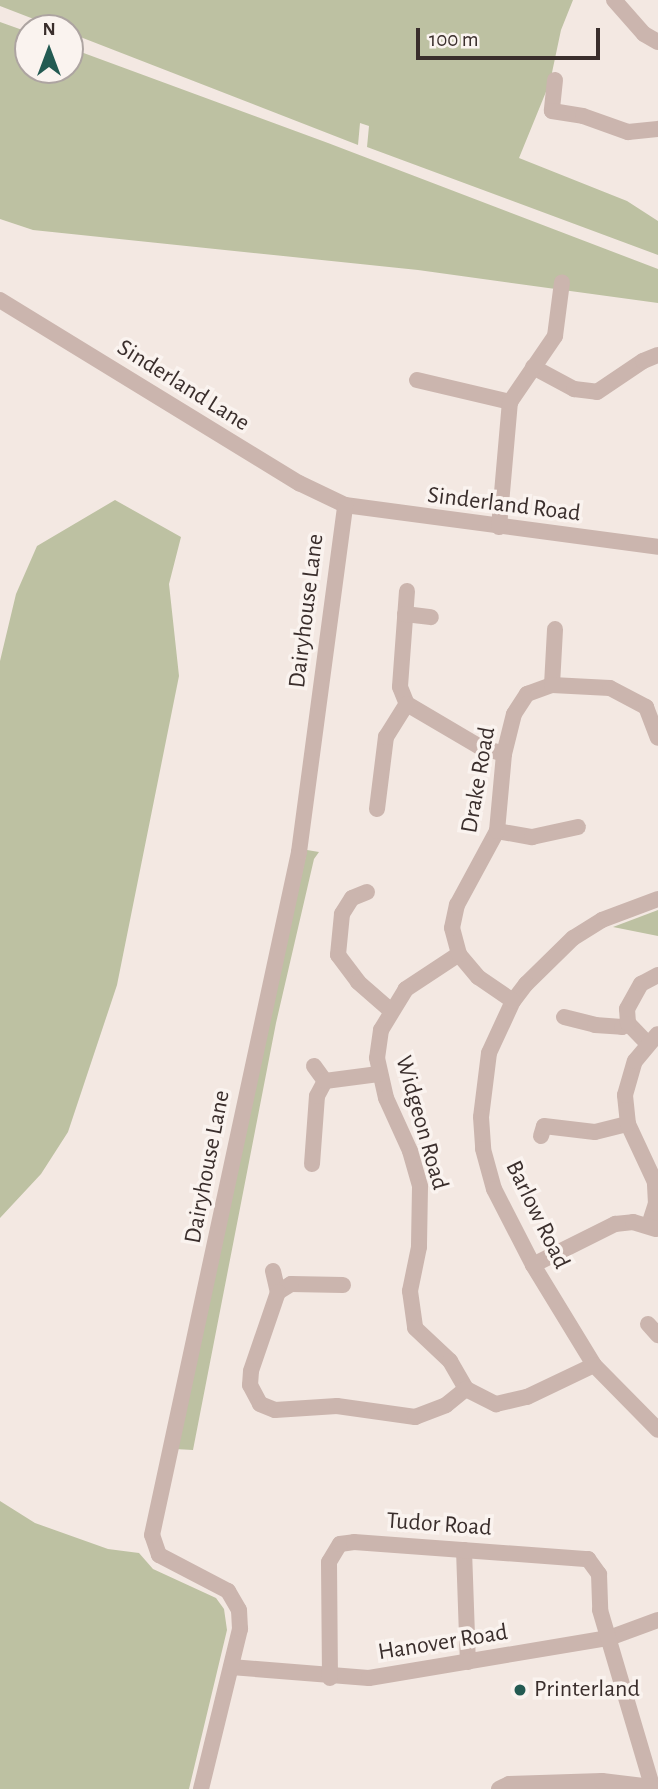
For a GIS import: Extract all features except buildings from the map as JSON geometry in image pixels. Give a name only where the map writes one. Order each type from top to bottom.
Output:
[{"type":"street","points":[[614,0],[644,34],[658,42]]},
{"type":"street","points":[[555,80],[552,111],[583,116],[628,132],[658,129]]},
{"type":"street","points":[[499,527],[510,402],[546,352],[559,321],[562,282]]},
{"type":"street","name":"Sinderland Lane","points":[[0,300],[299,483],[345,505]]},
{"type":"street","points":[[533,367],[574,389],[597,392],[658,355]]},
{"type":"street","points":[[417,379],[510,402]]},
{"type":"street","name":"Sinderland Road","points":[[345,505],[658,547]]},
{"type":"street","name":"Dairyhouse Lane","points":[[201,1789],[240,1629],[234,1598],[164,1559],[152,1535],[299,852],[345,505]]},
{"type":"street","points":[[407,591],[400,687],[407,704],[480,747],[504,754]]},
{"type":"street","points":[[405,614],[431,617]]},
{"type":"street","points":[[555,629],[552,685],[610,688],[646,707],[658,738]]},
{"type":"street","name":"Drake Road","points":[[459,954],[452,928],[457,905],[497,831],[504,754],[514,714],[527,694],[552,685]]},
{"type":"street","points":[[646,707],[658,695]]},
{"type":"street","points":[[377,809],[386,737],[397,713],[407,704]]},
{"type":"street","points":[[497,831],[533,837],[578,827]]},
{"type":"street","points":[[367,892],[352,898],[342,914],[338,954],[358,982],[390,1010]]},
{"type":"street","name":"Barlow Road","points":[[658,899],[602,920],[572,938],[513,1001],[487,1064],[481,1090],[482,1150],[494,1189],[533,1265],[594,1365],[658,1430]]},
{"type":"street","points":[[459,954],[478,977],[513,1001]]},
{"type":"street","name":"Widgeon Road","points":[[459,954],[406,989],[390,1010],[381,1030],[379,1073],[420,1186],[419,1247],[410,1291],[415,1328],[450,1362],[466,1389]]},
{"type":"street","points":[[628,1023],[627,1009],[641,984],[658,975]]},
{"type":"street","points":[[533,1265],[615,1224],[653,1228],[655,1169],[628,1124],[628,1079],[653,1039],[628,1023],[595,1025],[564,1017]]},
{"type":"street","points":[[314,1066],[325,1081]]},
{"type":"street","points":[[325,1081],[379,1073]]},
{"type":"street","points":[[312,1164],[317,1096],[325,1081]]},
{"type":"street","points":[[541,1136],[544,1126],[595,1132],[628,1124]]},
{"type":"street","points":[[274,1271],[278,1292],[251,1371],[250,1385],[260,1404],[275,1410],[337,1406],[415,1417],[446,1405],[466,1389],[484,1401],[509,1404],[594,1365]]},
{"type":"street","points":[[278,1292],[291,1284],[344,1285]]},
{"type":"street","name":"Tudor Road","points":[[330,1678],[329,1562],[340,1544],[464,1549],[588,1559],[598,1574],[600,1610],[609,1638]]},
{"type":"street","points":[[464,1549],[468,1662]]},
{"type":"street","name":"Hanover Road","points":[[231,1667],[330,1678],[369,1678],[609,1638],[658,1620]]},
{"type":"street","points":[[499,1789],[509,1784],[602,1781],[652,1788],[609,1638]]},
{"type":"green space","points":[[0,0],[573,0],[561,30],[550,82],[519,158],[627,201],[658,221],[658,255],[367,147],[369,126],[360,123],[358,145],[84,38],[84,14],[21,14],[0,6]]},
{"type":"green space","points":[[0,22],[14,27],[14,84],[84,84],[84,53],[658,269],[658,303],[418,270],[33,230],[0,219]]},
{"type":"green space","points":[[115,500],[181,537],[169,584],[179,676],[117,985],[68,1132],[41,1174],[0,1218],[0,661],[16,594],[37,546]]},
{"type":"green space","points":[[307,850],[319,852],[314,859],[276,1023],[193,1450],[175,1449]]},
{"type":"green space","points":[[658,910],[658,936],[613,927]]},
{"type":"green space","points":[[0,1501],[35,1523],[108,1549],[139,1553],[153,1569],[216,1598],[224,1609],[227,1630],[189,1789],[0,1789]]},
{"type":"place","name":"Printerland","points":[[520,1690]]}]
